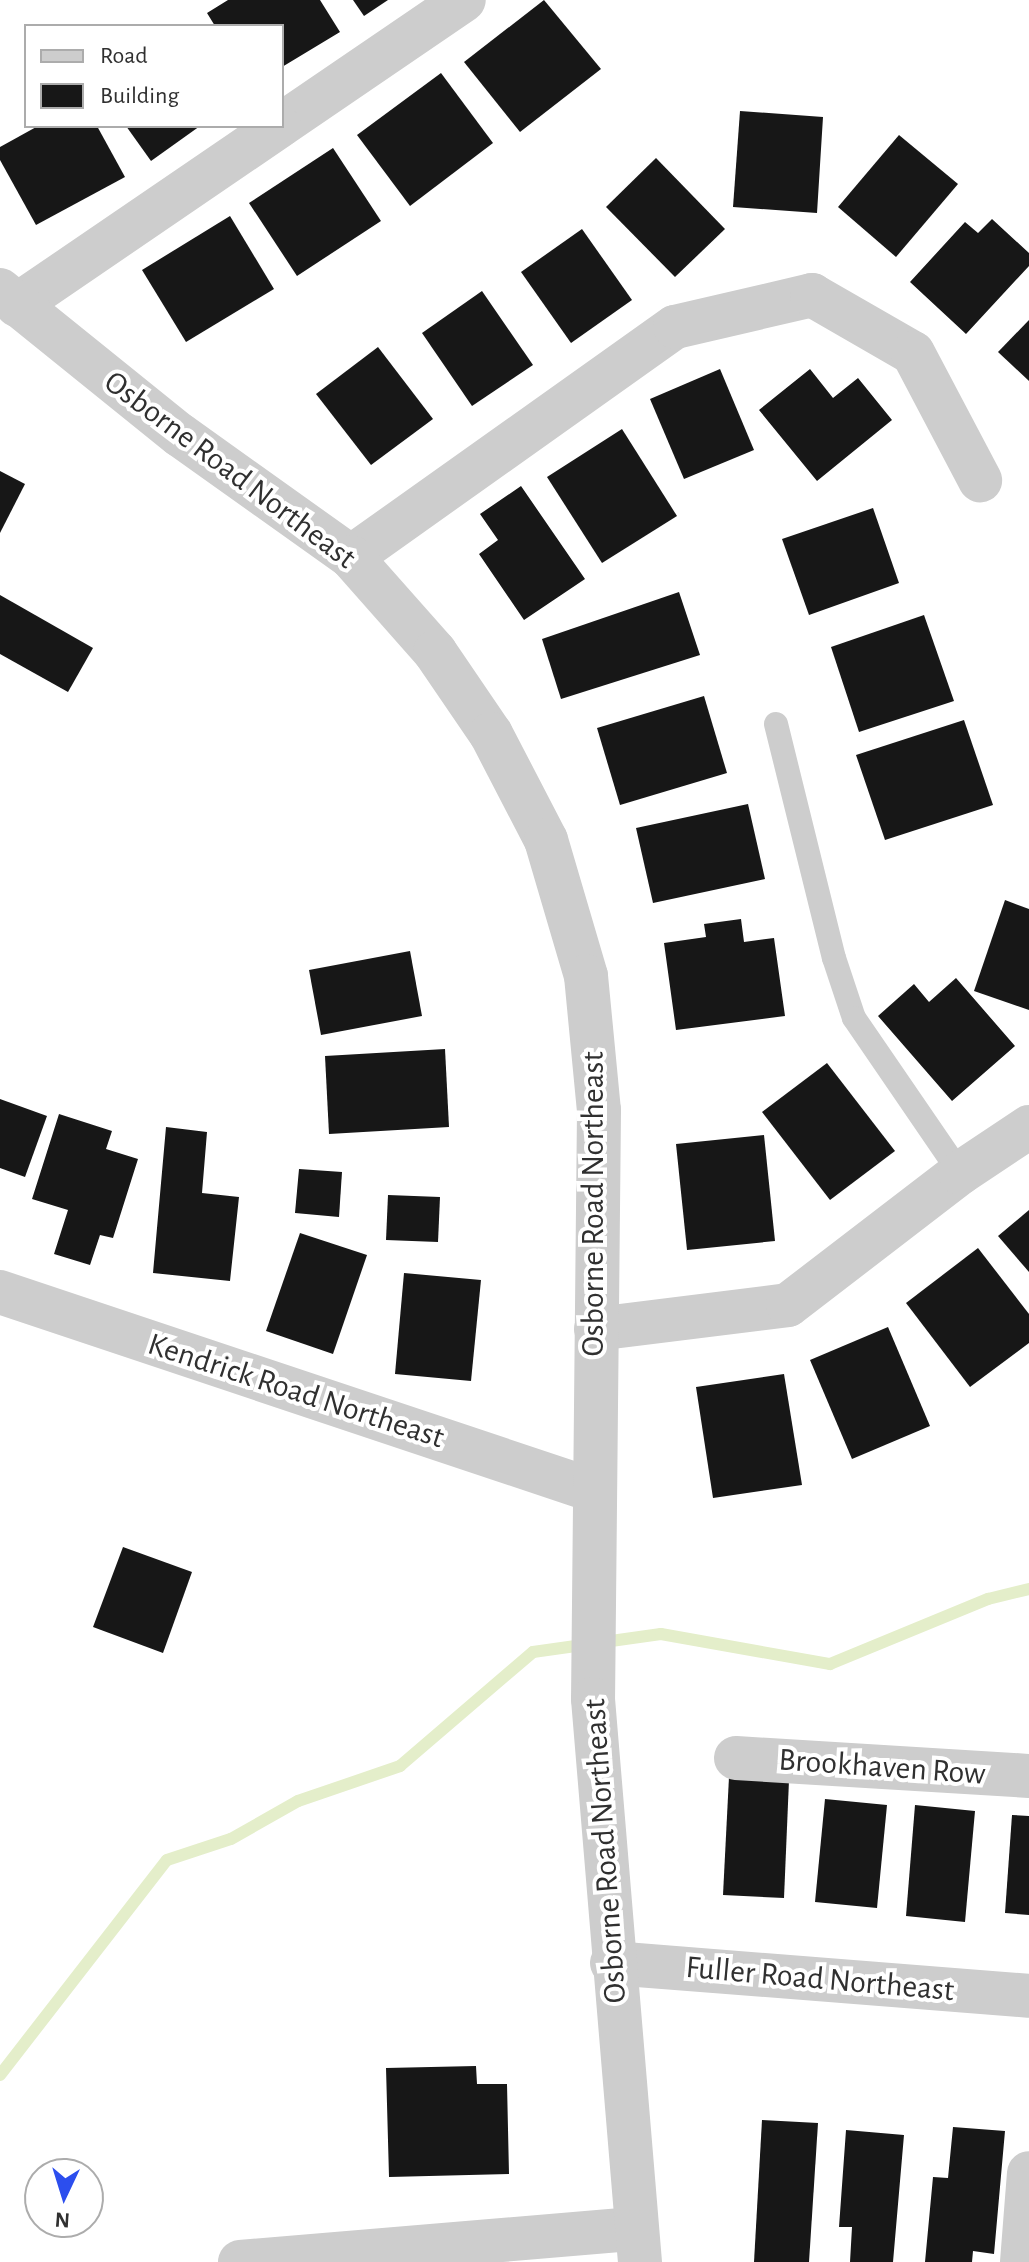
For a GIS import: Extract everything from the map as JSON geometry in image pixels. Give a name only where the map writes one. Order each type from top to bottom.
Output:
[{"type":"street","points":[[284,123],[464,0]]},
{"type":"street","points":[[8,298],[157,210],[277,128]]},
{"type":"street","points":[[351,557],[675,327],[812,295],[913,353],[980,480]]},
{"type":"street","name":"Osborne Road Northeast","points":[[8,298],[180,435],[351,557],[443,664],[491,734],[546,840],[586,976],[599,1110],[592,1490],[593,1699],[612,1963],[638,2246]]},
{"type":"street","points":[[596,1329],[788,1305],[960,1173],[1029,1127]]},
{"type":"street","name":"Kendrick Road Northeast","points":[[0,1292],[592,1490]]},
{"type":"street","name":"Brookhaven Row","points":[[736,1758],[1029,1776]]},
{"type":"street","name":"Fuller Road Northeast","points":[[612,1963],[1029,1996]]},
{"type":"street","points":[[1022,2262],[1029,2173]]},
{"type":"street","points":[[240,2262],[638,2246]]},
{"type":"lane","points":[[776,724],[834,958],[854,1018],[960,1173]]},
{"type":"building","points":[[228,0],[320,0],[340,32],[284,66],[284,24],[214,24],[207,13]]},
{"type":"building","points":[[353,0],[388,0],[364,16]]},
{"type":"building","points":[[544,0],[601,69],[520,132],[464,62]]},
{"type":"building","points":[[441,73],[493,143],[410,206],[357,135]]},
{"type":"building","points":[[740,111],[823,117],[817,213],[733,207]]},
{"type":"building","points":[[34,128],[98,128],[125,177],[36,225],[0,160],[0,147]]},
{"type":"building","points":[[127,128],[197,128],[151,161]]},
{"type":"building","points":[[899,135],[958,184],[896,257],[838,207]]},
{"type":"building","points":[[333,148],[381,221],[297,276],[249,203]]},
{"type":"building","points":[[656,158],[725,229],[675,277],[606,207]]},
{"type":"building","points":[[230,216],[274,289],[186,342],[142,270]]},
{"type":"building","points":[[992,219],[1029,253],[1029,266],[966,334],[910,282],[965,222],[978,233]]},
{"type":"building","points":[[582,229],[632,300],[571,343],[521,272]]},
{"type":"building","points":[[482,291],[533,365],[472,406],[422,333]]},
{"type":"building","points":[[1029,320],[1029,381],[998,352]]},
{"type":"building","points":[[378,347],[433,419],[371,465],[316,394]]},
{"type":"building","points":[[720,369],[754,450],[684,479],[650,399]]},
{"type":"building","points":[[810,369],[833,398],[858,378],[892,420],[817,481],[759,410]]},
{"type":"building","points":[[622,429],[677,516],[602,563],[547,477]]},
{"type":"building","points":[[0,471],[25,484],[0,533]]},
{"type":"building","points":[[521,486],[585,579],[524,620],[479,554],[498,540],[480,514]]},
{"type":"building","points":[[873,508],[899,583],[809,615],[782,539]]},
{"type":"building","points":[[679,592],[700,655],[561,699],[542,639]]},
{"type":"building","points":[[0,595],[93,648],[68,692],[0,654]]},
{"type":"building","points":[[924,615],[954,701],[859,732],[831,647]]},
{"type":"building","points":[[704,696],[727,773],[620,805],[597,728]]},
{"type":"building","points":[[964,720],[993,805],[885,840],[856,755]]},
{"type":"building","points":[[748,804],[765,879],[653,903],[636,828]]},
{"type":"building","points":[[1005,900],[1029,909],[1029,1010],[974,991]]},
{"type":"building","points":[[741,919],[744,942],[774,938],[785,1016],[676,1030],[664,943],[706,937],[704,924]]},
{"type":"building","points":[[410,951],[422,1016],[321,1035],[309,970]]},
{"type":"building","points":[[956,978],[1015,1046],[952,1101],[878,1016],[914,984],[929,1002]]},
{"type":"building","points":[[445,1049],[449,1127],[329,1134],[325,1056]]},
{"type":"building","points":[[827,1063],[895,1151],[830,1200],[762,1112]]},
{"type":"building","points":[[0,1099],[47,1116],[25,1177],[0,1168]]},
{"type":"building","points":[[59,1114],[112,1131],[106,1149],[138,1159],[113,1238],[100,1235],[90,1265],[54,1254],[68,1210],[32,1199]]},
{"type":"building","points":[[166,1127],[207,1132],[202,1193],[239,1197],[230,1281],[153,1273]]},
{"type":"building","points":[[764,1135],[775,1241],[687,1250],[676,1144]]},
{"type":"building","points":[[299,1169],[342,1172],[339,1217],[295,1213]]},
{"type":"building","points":[[388,1195],[440,1197],[438,1242],[386,1240]]},
{"type":"building","points":[[1029,1210],[1029,1272],[998,1236]]},
{"type":"building","points":[[300,1233],[367,1255],[333,1354],[266,1331]]},
{"type":"building","points":[[978,1248],[1029,1314],[1029,1343],[970,1387],[906,1303]]},
{"type":"building","points":[[404,1273],[481,1280],[471,1381],[395,1374]]},
{"type":"building","points":[[888,1327],[930,1426],[852,1459],[810,1360]]},
{"type":"building","points":[[784,1374],[802,1485],[713,1498],[696,1387]]},
{"type":"building","points":[[123,1547],[192,1572],[163,1653],[93,1627]]},
{"type":"building","points":[[729,1777],[789,1780],[784,1898],[723,1895]]},
{"type":"building","points":[[825,1799],[887,1805],[877,1908],[815,1902]]},
{"type":"building","points":[[915,1805],[975,1811],[965,1922],[906,1916]]},
{"type":"building","points":[[1012,1815],[1029,1816],[1029,1915],[1005,1913]]},
{"type":"building","points":[[476,2066],[477,2084],[507,2084],[509,2174],[389,2177],[386,2068]]},
{"type":"building","points":[[762,2120],[818,2123],[809,2262],[754,2262]]},
{"type":"building","points":[[953,2127],[1005,2131],[994,2254],[973,2251],[972,2262],[925,2262],[933,2177],[948,2178]]},
{"type":"building","points":[[846,2130],[904,2135],[893,2262],[850,2262],[852,2227],[839,2227]]},
{"type":"waterway","points":[[0,2075],[167,1860],[231,1839],[298,1801],[400,1766],[533,1652],[661,1634],[830,1664],[988,1599],[1029,1589]]}]
